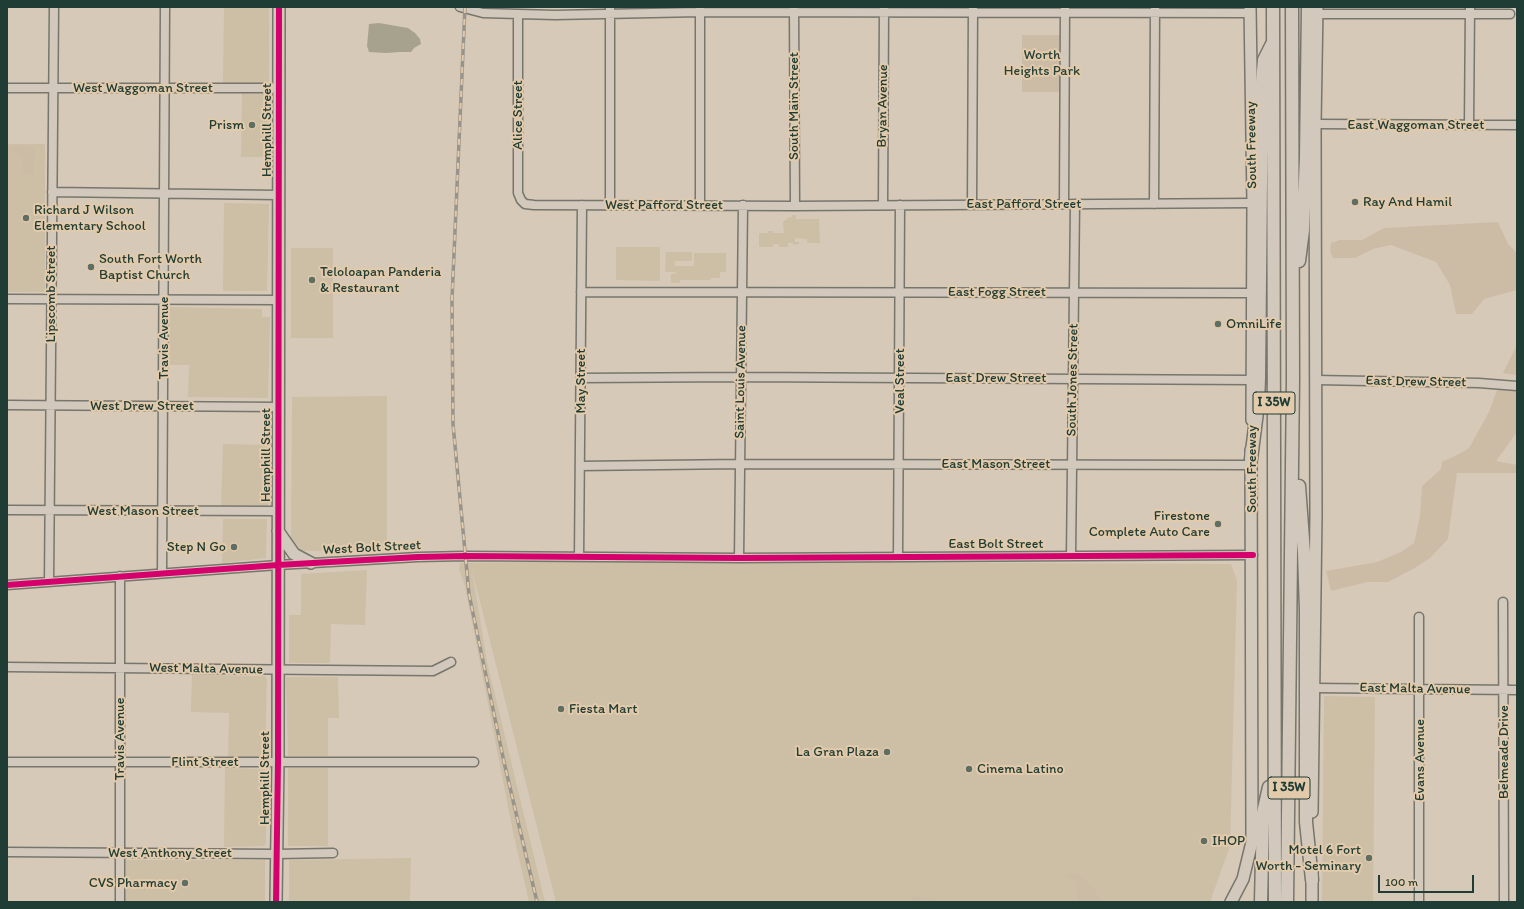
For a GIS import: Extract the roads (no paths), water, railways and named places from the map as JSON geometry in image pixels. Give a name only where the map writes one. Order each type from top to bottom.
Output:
[{"type":"highway","name":"South Freeway","points":[[1273,7],[1275,902]]},
{"type":"highway","name":"I 35W","points":[[1287,902],[1293,304],[1292,7]]},
{"type":"highway","points":[[1293,304],[1303,230],[1314,9]]},
{"type":"highway","points":[[1251,462],[1258,404],[1259,378],[1262,83],[1264,60],[1273,41]]},
{"type":"highway","points":[[1292,411],[1305,560],[1306,822],[1312,880]]},
{"type":"highway","points":[[1261,902],[1263,813],[1274,765]]},
{"type":"main road","name":"Hemphill Street","points":[[276,902],[278,762],[279,7]]},
{"type":"main road","points":[[1312,902],[1313,688],[1316,515],[1314,9]]},
{"type":"main road","name":"South Freeway","points":[[1231,902],[1243,879],[1252,842],[1253,555],[1251,462],[1253,203],[1250,10]]},
{"type":"main road","points":[[278,531],[294,554],[312,563]]},
{"type":"street","name":"Lipscomb Street","points":[[49,582],[54,7]]},
{"type":"street","name":"Travis Avenue","points":[[162,573],[165,7]]},
{"type":"street","points":[[460,7],[482,13],[518,14],[555,11],[700,10],[1250,10]]},
{"type":"street","points":[[1314,9],[1470,10],[1510,14]]},
{"type":"street","points":[[700,10],[700,205]]},
{"type":"street","name":"South Main Street","points":[[794,10],[795,206]]},
{"type":"street","name":"Bryan Avenue","points":[[883,205],[884,10]]},
{"type":"street","points":[[972,205],[973,10]]},
{"type":"street","points":[[1064,204],[1065,10]]},
{"type":"street","points":[[1154,10],[1154,204]]},
{"type":"street","points":[[1469,125],[1470,10]]},
{"type":"street","points":[[610,11],[610,205]]},
{"type":"street","name":"Alice Street","points":[[518,14],[518,193],[521,200],[525,204],[534,205]]},
{"type":"street","name":"West Waggoman Street","points":[[7,88],[279,88]]},
{"type":"street","name":"East Waggoman Street","points":[[1315,124],[1517,125]]},
{"type":"street","points":[[52,192],[278,195]]},
{"type":"street","name":"East Pafford Street","points":[[795,206],[1253,203]]},
{"type":"street","name":"South Jones Street","points":[[1071,556],[1075,204]]},
{"type":"street","name":"West Pafford Street","points":[[534,205],[795,206]]},
{"type":"street","name":"May Street","points":[[579,557],[582,205]]},
{"type":"street","name":"Saint Louis Avenue","points":[[739,558],[743,205]]},
{"type":"street","name":"Veal Street","points":[[898,556],[900,205]]},
{"type":"street","name":"East Fogg Street","points":[[581,292],[1252,293]]},
{"type":"street","points":[[7,299],[278,300]]},
{"type":"street","points":[[581,378],[741,377]]},
{"type":"street","name":"East Drew Street","points":[[741,377],[1252,380]]},
{"type":"street","name":"East Drew Street","points":[[1316,380],[1479,383],[1517,386]]},
{"type":"street","name":"West Drew Street","points":[[7,405],[278,407]]},
{"type":"street","name":"East Mason Street","points":[[740,464],[1072,465],[1251,462]]},
{"type":"street","points":[[580,466],[740,464]]},
{"type":"street","name":"West Mason Street","points":[[7,510],[278,511]]},
{"type":"street","name":"East Bolt Street","points":[[739,558],[1253,555]]},
{"type":"street","name":"West Bolt Street","points":[[7,585],[384,558],[739,558]]},
{"type":"street","name":"Travis Avenue","points":[[120,576],[120,902]]},
{"type":"street","name":"Belmeade Drive","points":[[1503,602],[1504,902]]},
{"type":"street","name":"Evans Avenue","points":[[1419,617],[1419,902]]},
{"type":"street","name":"West Malta Avenue","points":[[7,667],[433,671],[450,662]]},
{"type":"street","name":"East Malta Avenue","points":[[1313,688],[1517,690]]},
{"type":"street","name":"Flint Street","points":[[7,762],[474,762]]},
{"type":"street","name":"West Anthony Street","points":[[7,852],[332,853]]},
{"type":"railway","points":[[465,7],[452,299],[453,424],[469,594],[504,762],[537,902]]},
{"type":"place","name":"Prism","points":[[252,125]]},
{"type":"place","name":"Ray And Hamil","points":[[1355,202]]},
{"type":"place","name":"Richard J Wilson Elementary School","points":[[26,218]]},
{"type":"place","name":"South Fort Worth Baptist Church","points":[[91,267]]},
{"type":"place","name":"Teloloapan Panderia & Restaurant","points":[[312,280]]},
{"type":"place","name":"OmniLife","points":[[1218,324]]},
{"type":"place","name":"Firestone Complete Auto Care","points":[[1218,524]]},
{"type":"place","name":"Step N Go","points":[[234,547]]},
{"type":"place","name":"Fiesta Mart","points":[[561,709]]},
{"type":"place","name":"La Gran Plaza","points":[[887,752]]},
{"type":"place","name":"Cinema Latino","points":[[969,769]]},
{"type":"place","name":"IHOP","points":[[1204,841]]},
{"type":"place","name":"Motel 6 Fort Worth - Seminary","points":[[1369,858]]},
{"type":"place","name":"CVS Pharmacy","points":[[185,883]]},
{"type":"park label","name":"Worth Heights Park","points":[[1042,64]]}]
